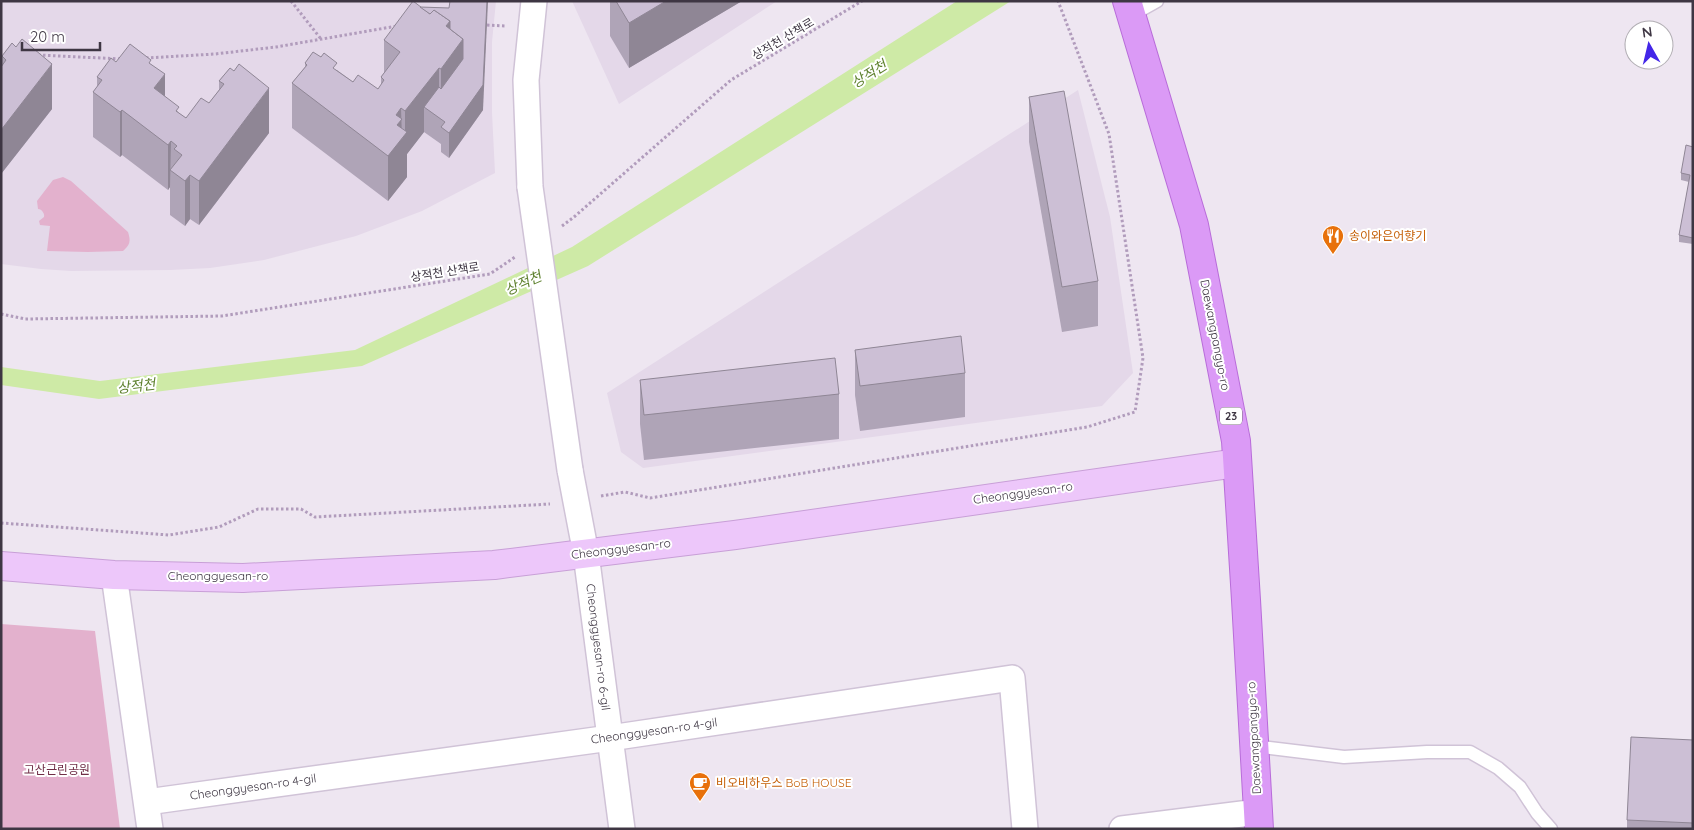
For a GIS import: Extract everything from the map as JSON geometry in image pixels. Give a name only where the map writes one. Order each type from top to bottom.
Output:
[{"type":"main road","name":"Daewangpangyo-ro","points":[[1130,8],[1194,225],[1236,441],[1258,820]]},
{"type":"main road","name":"Cheonggyesan-ro","points":[[1,566],[114,575],[243,578],[494,565],[745,534],[1237,463]]},
{"type":"street","name":"Cheonggyesan-ro 6-gil","points":[[534,1],[526,80],[530,188],[570,470],[586,554],[622,829]]},
{"type":"street","points":[[114,575],[150,829]]},
{"type":"street","name":"Cheonggyesan-ro 4-gil","points":[[147,802],[610,738],[1012,678],[1025,829]]},
{"type":"street","points":[[1122,829],[1258,820]]},
{"type":"lane","points":[[1130,8],[1157,1]]},
{"type":"lane","points":[[1254,746],[1344,757],[1427,752],[1470,752],[1498,768],[1520,787],[1537,813],[1551,829]]},
{"type":"path","points":[[291,1],[321,40]]},
{"type":"path","name":"상적천 산책로","points":[[559,228],[574,218],[731,80],[862,1]]},
{"type":"path","points":[[1,523],[169,535],[219,527],[258,509],[302,509],[315,517],[454,508],[543,505],[625,492],[650,498],[1087,427],[1135,412],[1143,358],[1109,134],[1058,1]]},
{"type":"path","points":[[142,58],[214,54],[276,47],[403,25]]},
{"type":"path","points":[[30,55],[124,59]]},
{"type":"path","name":"상적천 산책로","points":[[1,314],[25,319],[222,316],[490,274],[520,254]]},
{"type":"shaded area","points":[[1,1],[496,1],[492,42],[492,113],[495,173],[422,211],[356,236],[264,260],[210,268],[170,270],[71,271],[1,264]]},
{"type":"shaded area","points":[[572,1],[777,1],[619,104]]},
{"type":"shaded area","points":[[1078,90],[1110,217],[1133,373],[1102,406],[643,468],[621,452],[607,393]]},
{"type":"green space","points":[[63,177],[71,181],[128,232],[129,243],[123,251],[47,251],[50,226],[40,225],[39,221],[44,217],[44,214],[38,209],[37,201],[53,180]]},
{"type":"green space","name":"고산근린공원","points":[[1,624],[95,631],[120,829],[1,829]]},
{"type":"water","name":"상적천","points":[[957,1],[1011,1],[588,266],[362,366],[99,399],[1,385],[1,367],[100,381],[355,350],[572,247]]},
{"type":"building","points":[[413,1],[430,14],[434,10],[450,21],[446,26],[463,39],[441,69],[439,68],[405,111],[401,108],[396,115],[402,119],[397,125],[407,132],[388,156],[292,83],[307,65],[305,63],[313,52],[321,57],[324,53],[337,63],[333,68],[353,82],[358,75],[378,89],[384,80],[381,77],[400,52],[384,40]]},
{"type":"building","points":[[450,1],[487,1],[483,85],[449,133],[441,127],[445,122],[424,107],[439,87],[441,89],[463,59],[463,39],[450,29],[450,21],[434,10],[430,14],[420,7],[449,8]]},
{"type":"building","points":[[616,1],[666,1],[629,23]]},
{"type":"building","points":[[22,39],[52,64],[1,130],[1,67],[6,60],[2,56],[12,43],[16,47]]},
{"type":"building","points":[[130,44],[151,60],[149,63],[165,74],[154,88],[179,107],[176,111],[186,118],[201,98],[209,103],[224,84],[219,81],[230,68],[234,71],[239,64],[269,88],[199,181],[190,175],[185,181],[170,170],[182,155],[174,149],[177,146],[171,141],[168,145],[122,110],[120,112],[93,92],[102,80],[97,77],[111,58],[116,62]]},
{"type":"building","points":[[1064,91],[1098,281],[1062,287],[1029,97]]},
{"type":"building","points":[[1686,145],[1693,147],[1693,238],[1679,235],[1690,175],[1681,173]]},
{"type":"building","points":[[961,336],[965,373],[860,386],[855,350]]},
{"type":"building","points":[[835,358],[839,394],[644,415],[640,380]]},
{"type":"building","points":[[1631,737],[1693,740],[1693,823],[1627,820]]},
{"type":"place","name":"송이와은어향기","points":[[1333,255]]},
{"type":"place","name":"비오비하우스 BoB HOUSE","points":[[700,802]]}]
